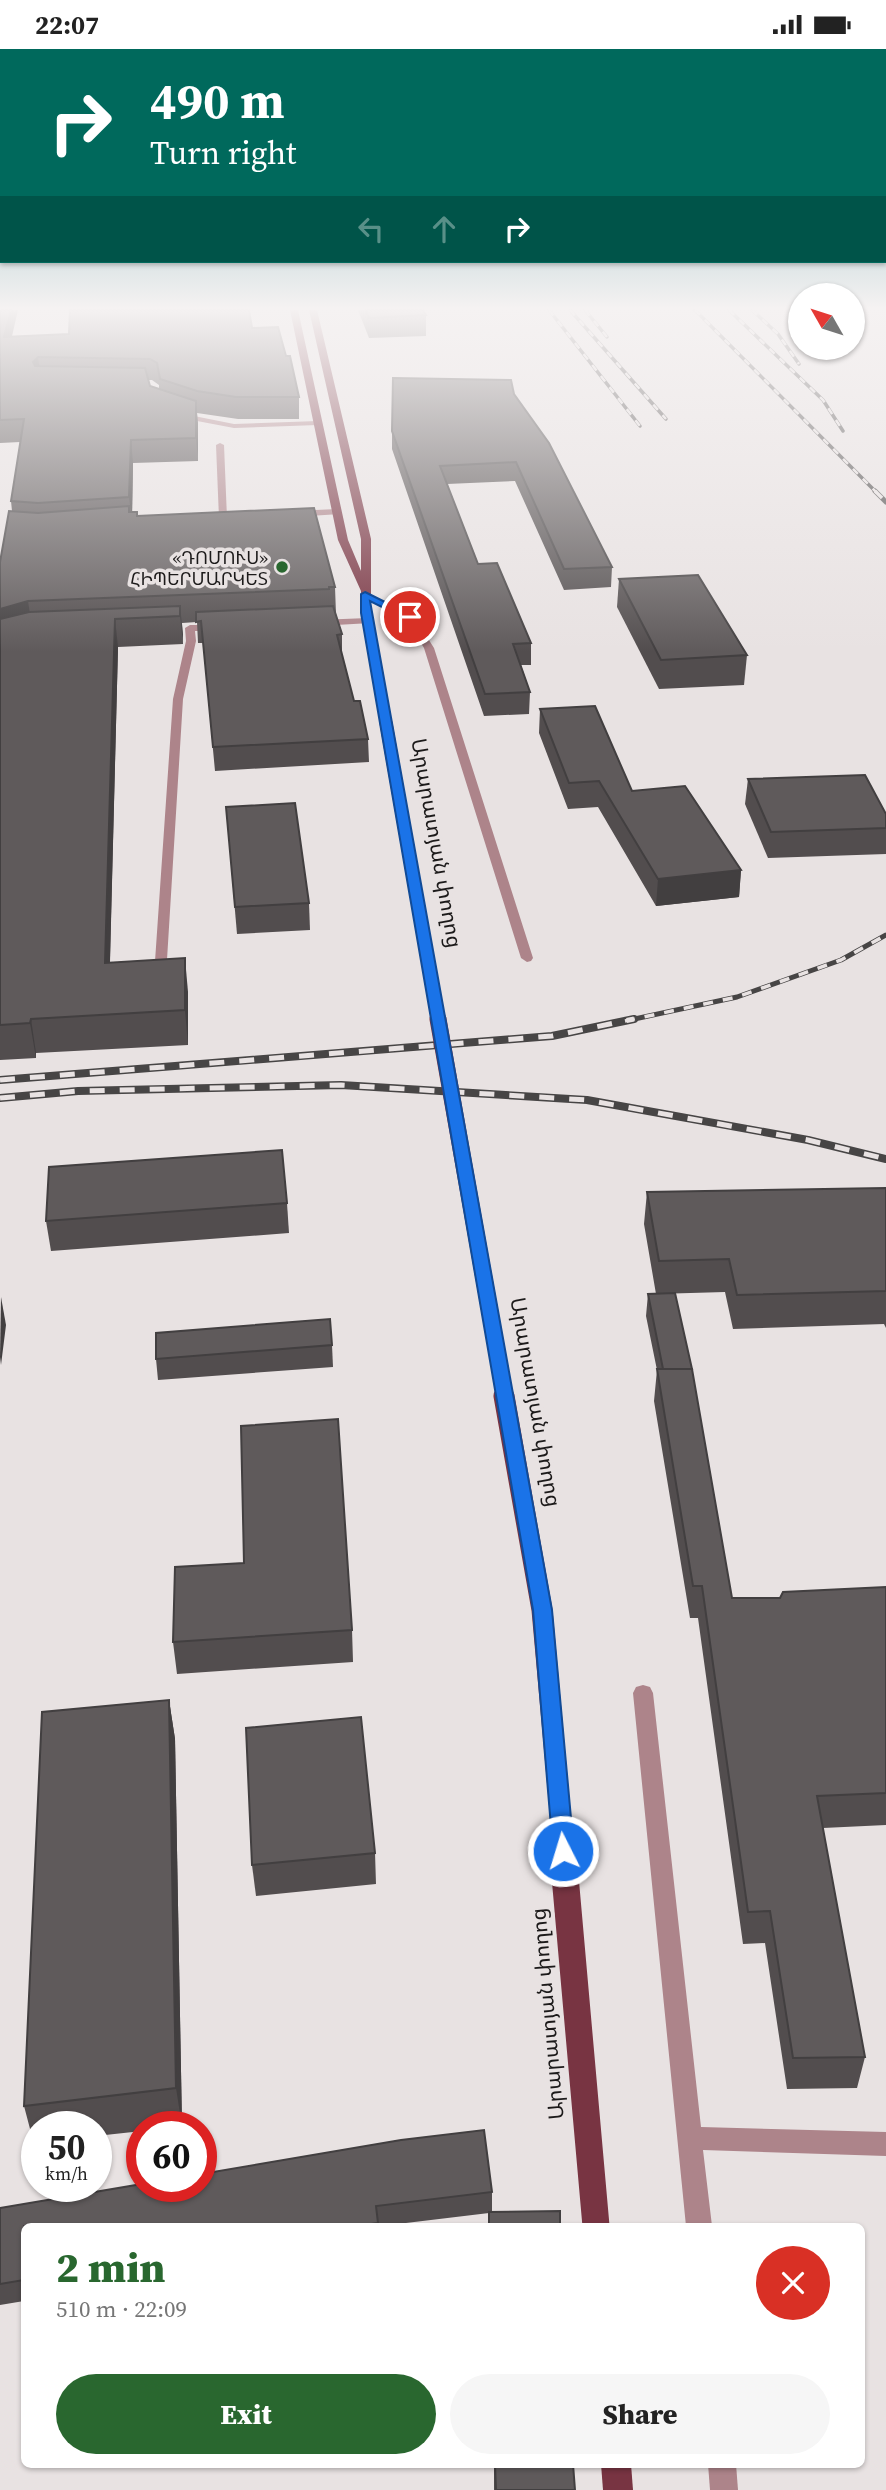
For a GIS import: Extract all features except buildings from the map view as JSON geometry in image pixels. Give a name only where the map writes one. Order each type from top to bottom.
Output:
[{"type":"main road","name":"Արարատյան փողոց","points":[[318,424],[343,540],[365,594]]},
{"type":"main road","name":"Արարատյան փողոց","points":[[339,424],[366,539],[365,594],[370,630],[542,1610],[596,2223]]},
{"type":"main road","points":[[616,2468],[618,2490]]},
{"type":"lane","points":[[222,424],[276,424]]},
{"type":"lane","points":[[220,445],[223,518]]},
{"type":"lane","points":[[284,514],[337,512]]},
{"type":"lane","points":[[211,519],[236,517]]},
{"type":"lane","points":[[365,594],[410,617],[429,648],[527,958]]},
{"type":"lane","points":[[303,624],[370,630]]},
{"type":"lane","points":[[177,628],[225,628]]},
{"type":"lane","points":[[160,977],[178,699],[191,641],[190,628]]},
{"type":"lane","points":[[643,1693],[699,2223]]},
{"type":"lane","points":[[691,2138],[886,2144]]},
{"type":"lane","points":[[722,2468],[724,2490]]},
{"type":"railway","points":[[808,424],[877,493]]},
{"type":"railway","points":[[838,424],[843,431]]},
{"type":"railway","points":[[877,493],[886,502]]},
{"type":"railway","points":[[625,1021],[737,997],[841,960],[886,935]]},
{"type":"railway","points":[[0,1080],[552,1036],[634,1019]]},
{"type":"railway","points":[[0,1098],[78,1091],[341,1085],[587,1100],[808,1140],[886,1159]]},
{"type":"place","name":"«ԴՈՄՈՒՍ» ՀԻՊԵՐՄԱՐԿԵՏ","points":[[282,567]]},
{"type":"route","points":[[410,617],[365,594],[366,613],[542,1610],[563,1851]]}]
